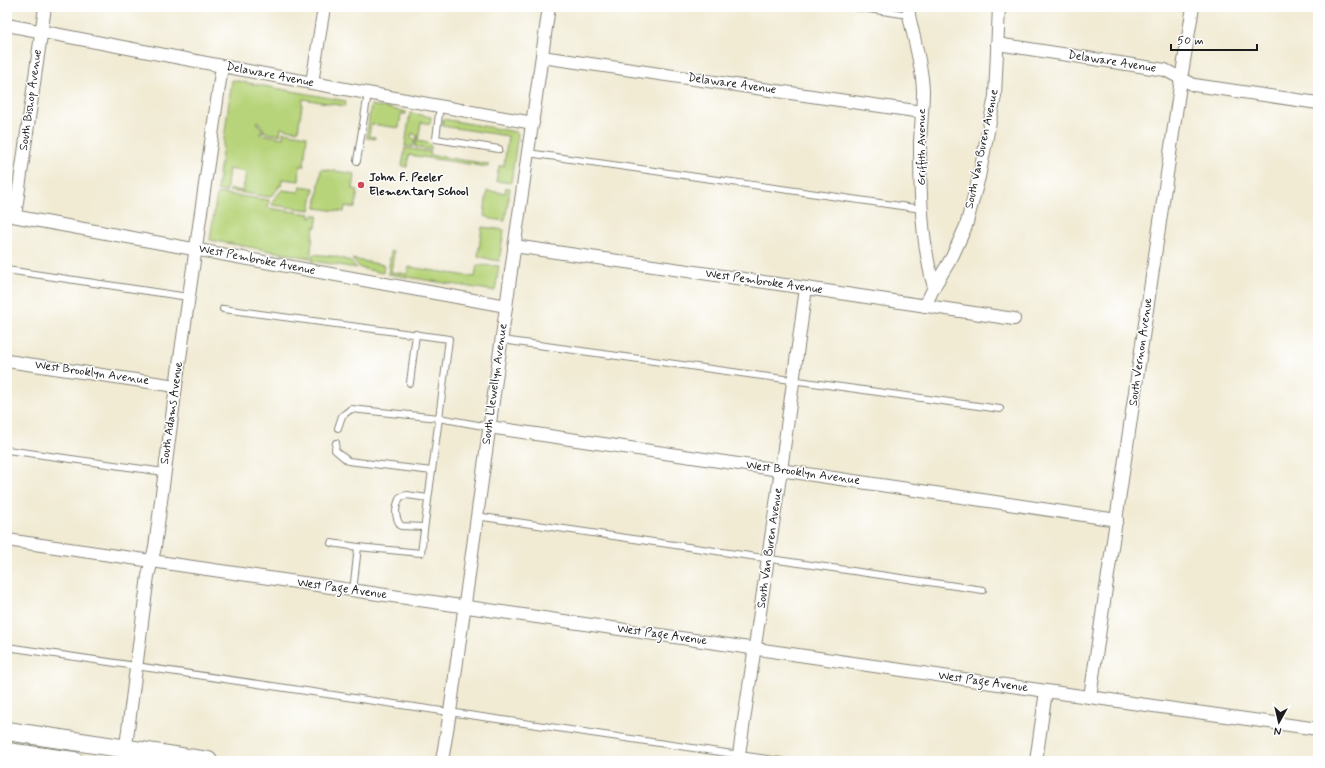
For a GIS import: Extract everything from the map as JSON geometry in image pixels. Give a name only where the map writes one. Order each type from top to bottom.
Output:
[{"type":"main road","points":[[7,731],[125,754],[208,761]]},
{"type":"main road","points":[[7,752],[41,759],[74,761]]},
{"type":"street","name":"South Bishop Avenue","points":[[11,215],[45,7]]},
{"type":"street","points":[[312,83],[324,7]]},
{"type":"street","name":"South Llewellyn Avenue","points":[[442,761],[549,7]]},
{"type":"street","name":"South Van Buren Avenue","points":[[926,306],[934,287],[952,257],[966,226],[979,177],[995,96],[999,7]]},
{"type":"street","name":"South Vernon Avenue","points":[[1090,697],[1181,79],[1193,7]]},
{"type":"street","name":"Griffith Avenue","points":[[909,11],[920,68],[922,89],[920,142],[922,209],[928,265],[934,287]]},
{"type":"street","name":"Delaware Avenue","points":[[7,25],[533,123]]},
{"type":"street","name":"Delaware Avenue","points":[[998,44],[1165,70],[1194,85],[1318,103]]},
{"type":"street","name":"Delaware Avenue","points":[[542,57],[922,112]]},
{"type":"street","name":"South Adams Avenue","points":[[125,754],[148,576],[155,547],[188,298],[222,66]]},
{"type":"street","name":"West Pembroke Avenue","points":[[11,215],[506,306]]},
{"type":"street","name":"West Pembroke Avenue","points":[[514,246],[1014,319]]},
{"type":"street","name":"South Van Buren Avenue","points":[[738,758],[781,470],[806,288]]},
{"type":"street","name":"West Brooklyn Avenue","points":[[7,361],[176,386]]},
{"type":"street","name":"West Brooklyn Avenue","points":[[489,427],[1117,520]]},
{"type":"street","name":"West Page Avenue","points":[[7,540],[1046,691],[1318,729]]},
{"type":"street","points":[[1036,761],[1046,691]]},
{"type":"lane","points":[[855,7],[909,11]]},
{"type":"lane","points":[[357,161],[368,93]]},
{"type":"lane","points":[[440,106],[436,139],[499,149]]},
{"type":"lane","points":[[528,153],[922,209]]},
{"type":"lane","points":[[7,270],[188,298]]},
{"type":"lane","points":[[223,309],[449,339],[421,553],[331,543]]},
{"type":"lane","points":[[410,383],[416,334]]},
{"type":"lane","points":[[502,340],[1000,409]]},
{"type":"lane","points":[[338,428],[342,416],[351,409],[439,418],[489,427]]},
{"type":"lane","points":[[336,443],[335,450],[348,461],[432,471]]},
{"type":"lane","points":[[7,450],[164,472]]},
{"type":"lane","points":[[424,527],[401,526],[396,518],[396,506],[400,497],[407,495],[428,498]]},
{"type":"lane","points":[[476,516],[982,590]]},
{"type":"lane","points":[[353,591],[358,547]]},
{"type":"lane","points":[[7,647],[450,712],[738,758],[781,761]]},
{"type":"green space","points":[[232,80],[346,101],[345,106],[303,99],[298,131],[281,128],[280,135],[266,133],[258,121],[256,122],[264,132],[260,132],[260,134],[283,138],[283,132],[307,136],[304,166],[300,166],[299,181],[282,179],[281,186],[278,186],[278,189],[270,197],[229,191],[230,189],[243,191],[246,172],[229,169],[226,192],[217,190]]},
{"type":"green space","points":[[371,105],[406,112],[406,114],[401,114],[399,128],[371,124],[369,136],[375,137],[375,139],[366,138]]},
{"type":"green space","points":[[410,113],[431,117],[430,124],[421,122],[418,141],[428,143],[431,146],[431,150],[415,147],[417,136],[412,133],[411,138],[415,139],[413,147],[405,146]]},
{"type":"green space","points":[[443,119],[516,132],[518,134],[511,183],[496,181],[499,166],[504,166],[508,136],[442,126]]},
{"type":"green space","points":[[405,148],[431,152],[430,155],[488,164],[488,167],[409,155],[407,167],[402,166]]},
{"type":"green space","points":[[321,169],[355,174],[353,189],[358,190],[355,208],[345,206],[344,212],[316,208]]},
{"type":"green space","points":[[300,186],[314,188],[310,210],[272,205],[273,200],[282,190],[299,192]]},
{"type":"green space","points":[[506,187],[510,188],[505,221],[491,219],[484,216],[487,191],[505,193]]},
{"type":"green space","points":[[217,193],[269,200],[268,208],[310,214],[310,218],[312,218],[313,215],[318,215],[316,227],[314,227],[310,258],[210,240]]},
{"type":"green space","points":[[482,227],[504,230],[499,261],[478,256]]},
{"type":"green space","points":[[391,251],[394,252],[391,272],[407,274],[409,267],[475,277],[477,265],[499,266],[495,291],[388,274]]},
{"type":"green space","points":[[313,254],[342,258],[357,268],[312,261]]},
{"type":"green space","points":[[352,259],[384,265],[383,273],[360,268]]},
{"type":"place","name":"John F. Peeler Elementary School","points":[[361,185]]}]
